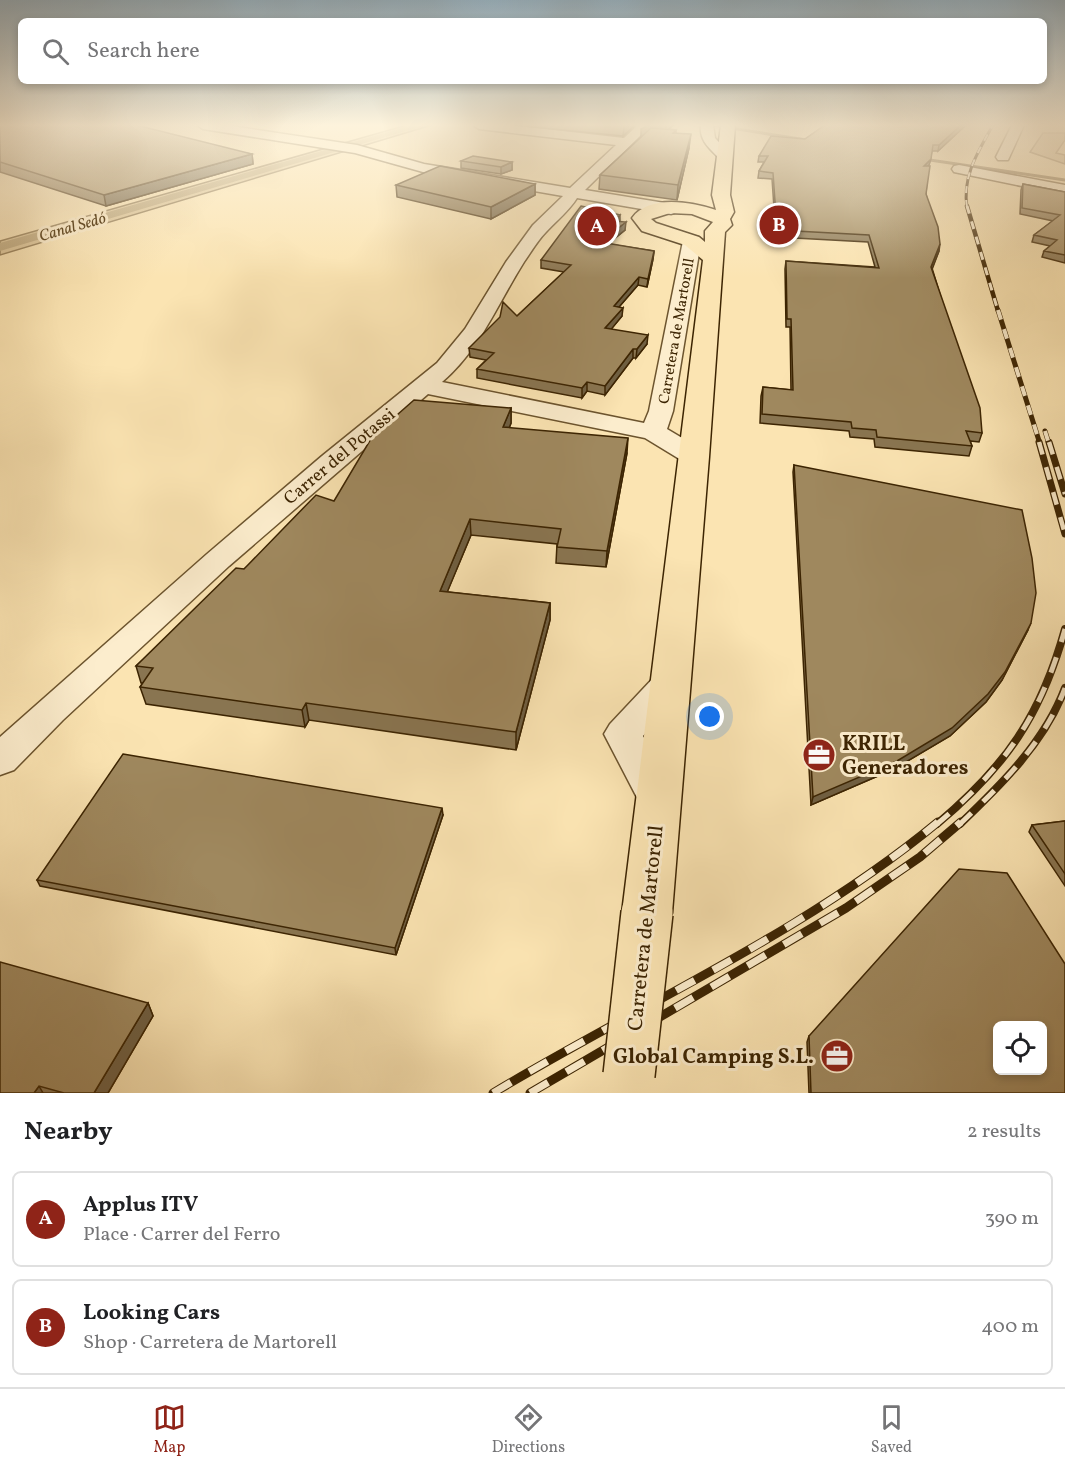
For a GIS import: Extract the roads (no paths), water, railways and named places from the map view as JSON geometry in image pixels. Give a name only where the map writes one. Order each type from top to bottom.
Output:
[{"type":"main road","name":"Carretera de Martorell","points":[[628,1088],[714,259],[718,225],[725,212],[721,195],[722,176]]},
{"type":"main road","points":[[644,215],[709,203],[721,195]]},
{"type":"main road","points":[[676,209],[705,212],[718,225]]},
{"type":"main road","name":"Carretera de Martorell","points":[[644,215],[641,220],[645,225],[683,238],[714,259]]},
{"type":"main road","name":"Carretera de Martorell","points":[[683,238],[718,225]]},
{"type":"street","points":[[471,176],[676,209]]},
{"type":"street","name":"Carrer del Potassi","points":[[0,760],[50,711],[218,560],[445,368],[474,332],[515,262],[539,229],[565,205],[589,176]]},
{"type":"street","points":[[994,176],[1065,190]]},
{"type":"street","points":[[617,200],[644,215]]},
{"type":"street","name":"Carretera de Martorell","points":[[655,426],[683,238]]},
{"type":"street","points":[[424,386],[655,426],[695,457]]},
{"type":"street","name":"Carretera de Martorell","points":[[655,426],[702,390]]},
{"type":"waterway","name":"Canal Sedó","points":[[0,247],[245,176]]},
{"type":"waterway","points":[[1038,176],[1065,180]]},
{"type":"railway","points":[[967,207],[969,176]]},
{"type":"railway","points":[[967,206],[998,311]]},
{"type":"railway","points":[[998,310],[1040,444]]},
{"type":"railway","points":[[1045,431],[1049,444]]},
{"type":"railway","points":[[1039,442],[1065,534]]},
{"type":"railway","points":[[1049,442],[1065,494]]},
{"type":"railway","points":[[937,824],[983,781],[1018,737],[1045,688],[1065,629]]},
{"type":"railway","points":[[960,824],[1006,778],[1034,744],[1046,727],[1065,688]]},
{"type":"railway","points":[[493,1093],[721,966],[833,899],[938,822]]},
{"type":"railway","points":[[530,1093],[846,908],[920,857],[961,822]]},
{"type":"place","name":"Looking Cars","points":[[779,225]]},
{"type":"place","name":"Applus ITV","points":[[597,226]]},
{"type":"place","name":"KRILL Generadores","points":[[819,755]]},
{"type":"place","name":"Global Camping S.L.","points":[[837,1056]]}]
